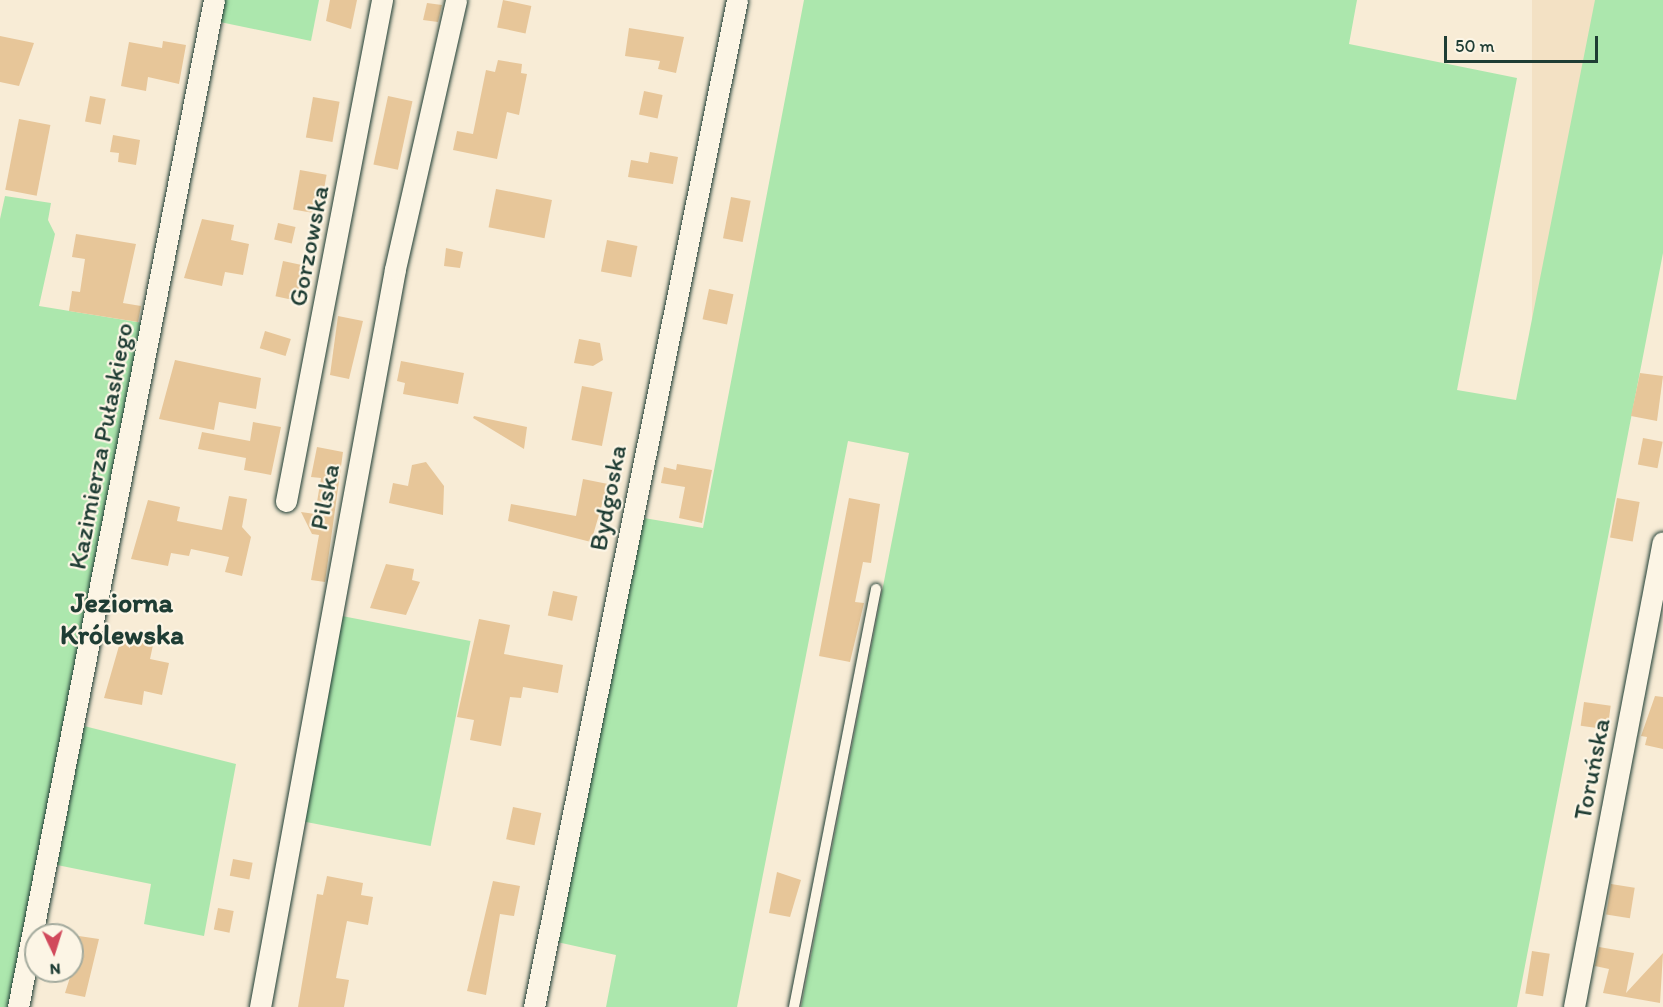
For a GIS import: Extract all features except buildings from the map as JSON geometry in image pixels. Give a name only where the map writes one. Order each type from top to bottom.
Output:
[{"type":"street","name":"Kazimierza Pułaskiego","points":[[18,1007],[214,0]]},
{"type":"street","name":"Gorzowska","points":[[286,501],[382,0]]},
{"type":"street","name":"Pilska","points":[[260,1007],[395,269],[456,0]]},
{"type":"street","name":"Bydgoska","points":[[534,1007],[737,0]]},
{"type":"street","name":"Toruńska","points":[[1574,1007],[1663,542]]},
{"type":"lane","points":[[794,1007],[876,589]]},
{"type":"shaded area","points":[[1532,0],[1595,0],[1595,397],[1532,397]]},
{"type":"green space","points":[[224,0],[319,0],[311,41],[220,22]]},
{"type":"green space","points":[[804,0],[1357,0],[1349,44],[1517,78],[1457,390],[1516,400],[1595,0],[1663,0],[1663,253],[1517,1007],[801,1007],[909,453],[848,441],[737,1007],[606,1007],[616,955],[557,942],[638,517],[703,528]]},
{"type":"green space","points":[[5,196],[51,203],[48,220],[55,234],[39,306],[143,323],[27,923],[24,923],[24,940],[11,1007],[0,1007],[0,219]]},
{"type":"green space","points":[[337,615],[471,641],[431,846],[297,820]]},
{"type":"green space","points":[[84,726],[236,764],[204,936],[144,924],[151,884],[57,865]]},
{"type":"district","name":"Jeziorna Królewska","points":[[122,618]]}]
